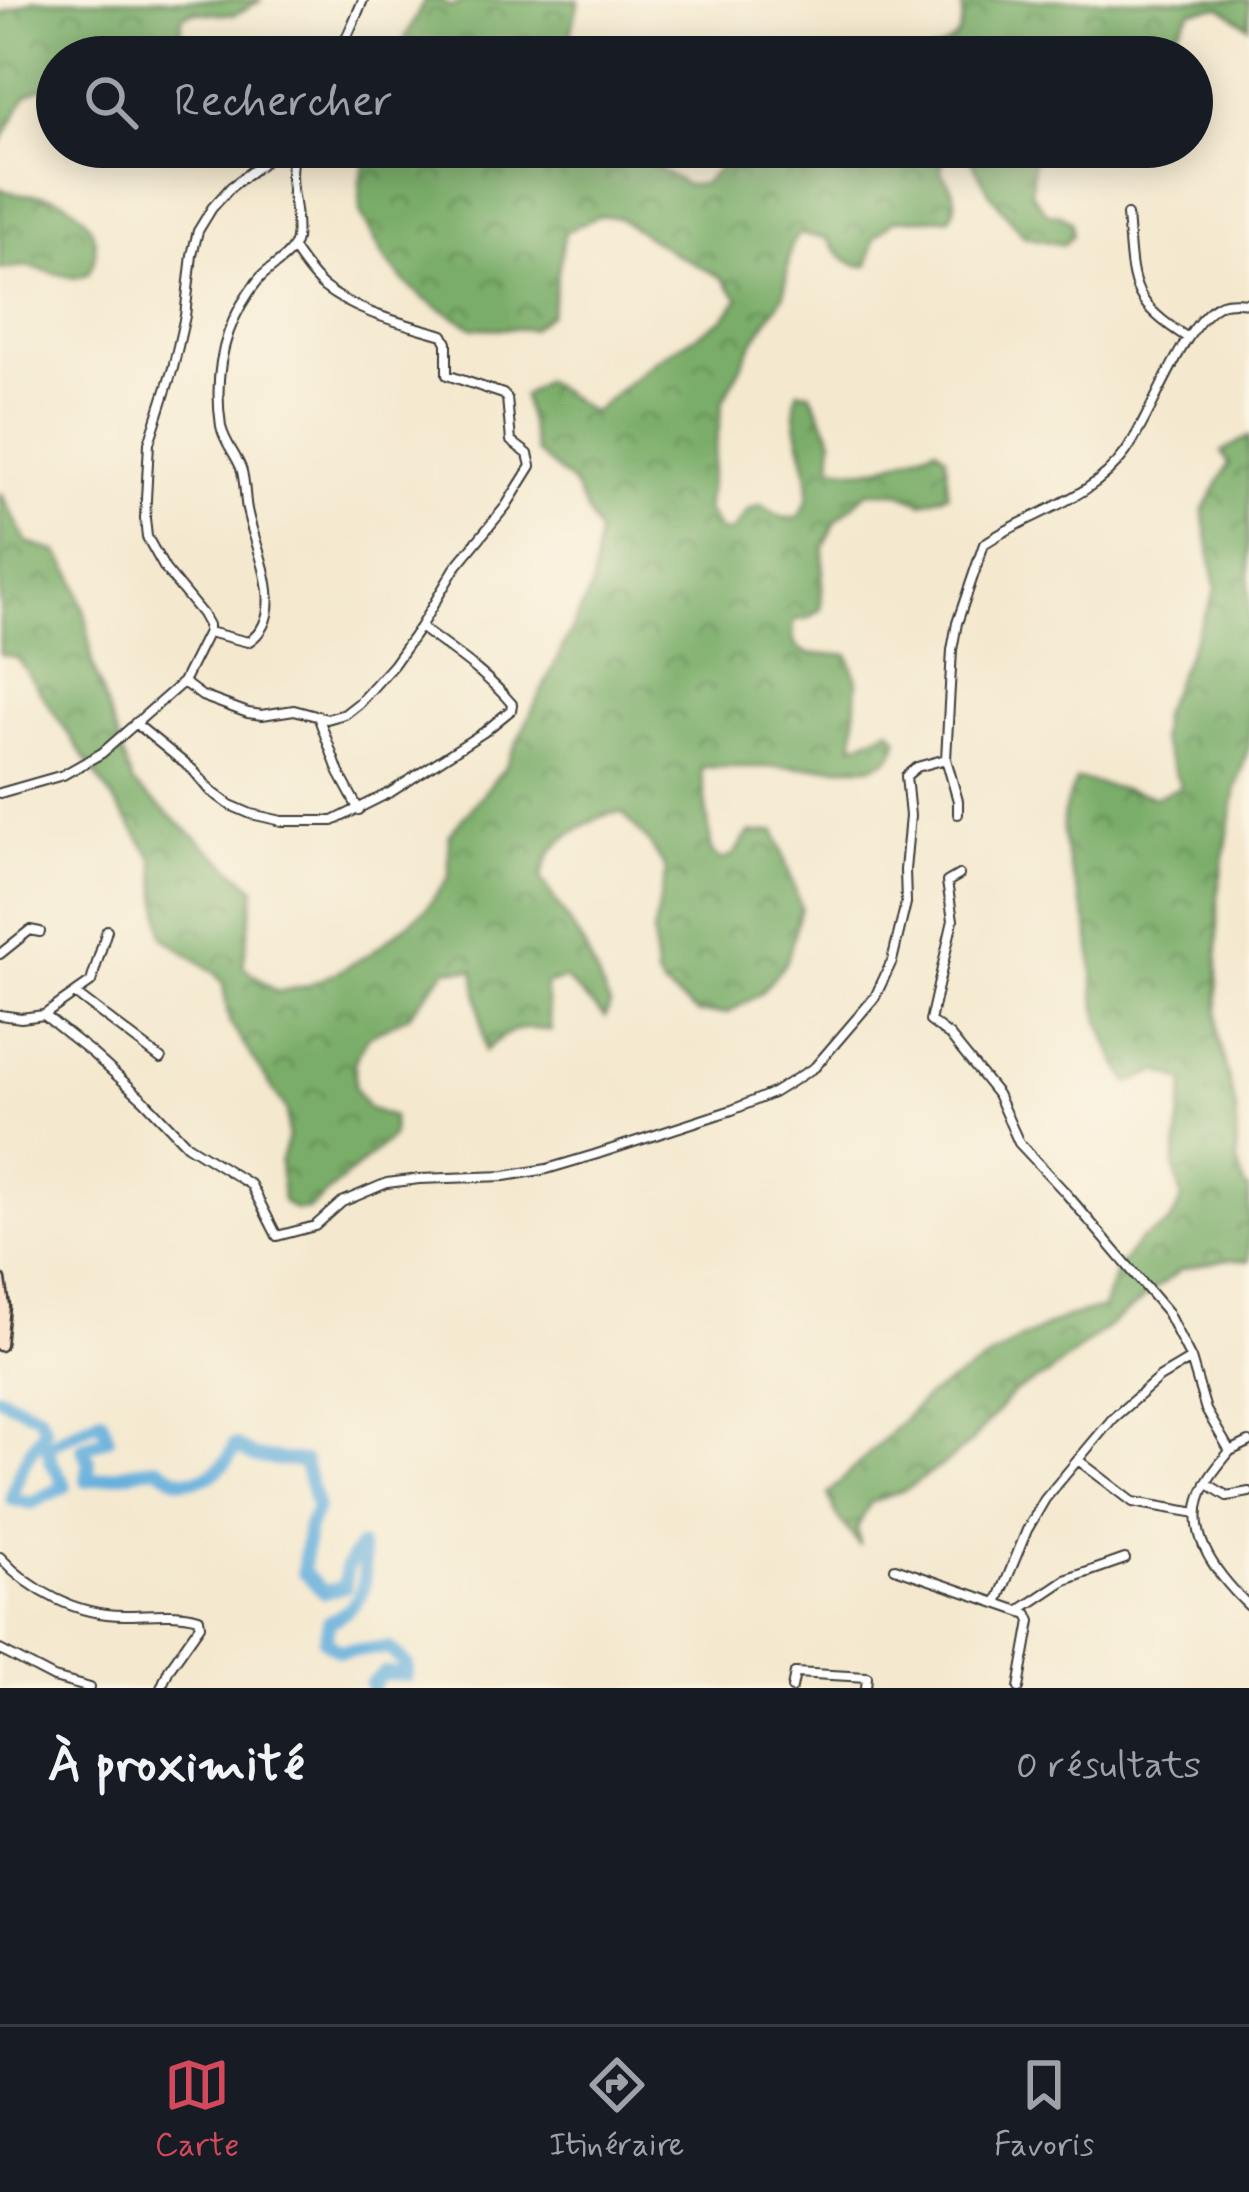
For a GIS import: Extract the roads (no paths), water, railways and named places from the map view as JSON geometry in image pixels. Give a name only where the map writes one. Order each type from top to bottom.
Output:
[{"type":"street","points":[[347,36],[363,0]]},
{"type":"street","points":[[0,793],[80,767],[183,682],[208,632],[202,614],[165,569],[148,537],[149,443],[173,368],[199,231],[212,208],[256,168]]},
{"type":"street","points":[[208,632],[248,642],[267,622],[270,609],[240,466],[223,436],[217,383],[232,322],[258,280],[292,249],[296,238],[291,168]]},
{"type":"street","points":[[1127,215],[1138,292],[1152,313],[1188,338]]},
{"type":"street","points":[[183,682],[202,696],[248,713],[294,710],[336,718],[359,703],[393,665],[454,568],[531,466],[524,450],[511,440],[507,398],[448,375],[443,335],[409,327],[332,292],[292,249]]},
{"type":"street","points":[[958,814],[946,759],[952,650],[984,544],[1087,489],[1112,469],[1141,430],[1188,338],[1220,304],[1249,303]]},
{"type":"street","points":[[135,724],[230,805],[281,821],[333,821],[484,733],[511,710],[512,704],[478,669],[420,627]]},
{"type":"street","points":[[318,716],[359,810]]},
{"type":"street","points":[[44,1015],[144,1100],[187,1145],[251,1185],[277,1236],[315,1226],[342,1202],[387,1184],[547,1169],[732,1110],[815,1067],[875,998],[892,961],[906,903],[910,816],[906,776],[917,767],[946,759]]},
{"type":"street","points":[[959,875],[946,882],[953,920],[930,1022],[950,1036],[998,1094],[1019,1143],[1167,1312],[1191,1359],[1207,1410],[1230,1451]]},
{"type":"street","points":[[0,954],[30,930],[40,932]]},
{"type":"street","points":[[0,1015],[44,1015],[76,994],[93,978],[106,930]]},
{"type":"street","points":[[76,994],[161,1059]]},
{"type":"street","points":[[0,1280],[4,1306],[0,1345]]},
{"type":"street","points":[[997,1604],[1045,1499],[1113,1418],[1159,1378],[1191,1359]]},
{"type":"street","points":[[1249,1442],[1230,1451],[1206,1484],[1195,1523],[1209,1559],[1249,1606]]},
{"type":"street","points":[[1078,1460],[1132,1502],[1197,1513]]},
{"type":"street","points":[[1206,1484],[1227,1496],[1249,1492]]},
{"type":"street","points":[[0,1557],[56,1600],[87,1611],[199,1618],[200,1625],[161,1688]]},
{"type":"street","points":[[1020,1610],[1065,1580],[1125,1559]]},
{"type":"street","points":[[895,1568],[1028,1614],[1031,1621],[1018,1688]]},
{"type":"street","points":[[0,1650],[54,1678],[90,1688]]},
{"type":"street","points":[[792,1688],[795,1673],[867,1677],[866,1688]]},
{"type":"waterway","points":[[0,1397],[40,1416],[45,1429],[24,1462],[12,1499],[31,1503],[65,1486],[47,1446],[101,1419],[108,1438],[83,1448],[89,1462],[87,1481],[156,1467],[181,1480],[202,1478],[222,1466],[234,1445],[256,1457],[304,1462],[317,1508],[308,1528],[303,1572],[324,1592],[345,1587],[346,1569],[360,1546],[363,1559],[364,1582],[357,1600],[329,1622],[325,1641],[340,1651],[388,1648],[407,1665],[407,1675],[384,1673],[371,1684],[373,1688]]}]
